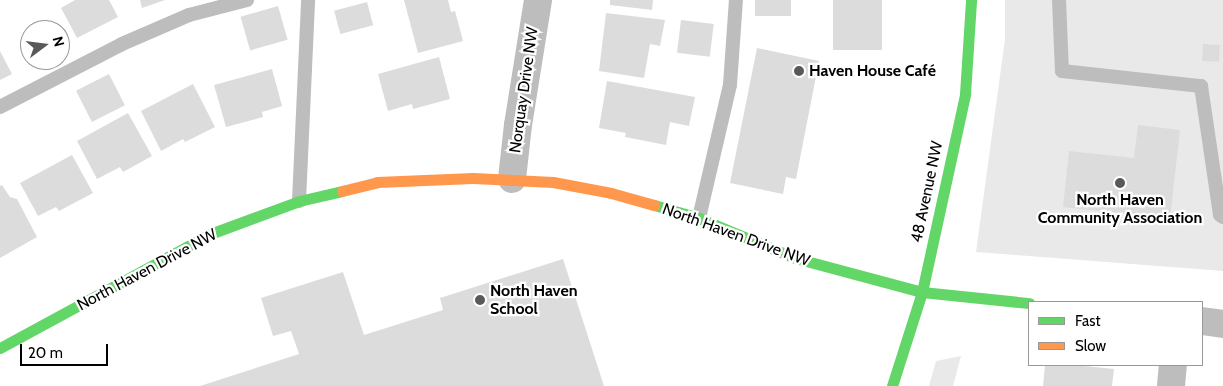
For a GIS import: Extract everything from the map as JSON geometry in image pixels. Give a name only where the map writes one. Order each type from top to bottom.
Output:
[{"type":"street","name":"Norquay Drive NW","points":[[512,179],[518,125],[538,0]]},
{"type":"street","name":"48 Avenue NW","points":[[892,386],[922,292],[965,94],[971,0]]},
{"type":"street","name":"North Haven Drive NW","points":[[0,348],[210,234],[299,201],[377,182],[473,178],[553,182],[611,193],[698,218],[795,258],[922,292],[1028,303]]},
{"type":"street","points":[[1203,322],[1223,324]]},
{"type":"street","points":[[1171,386],[1173,366]]},
{"type":"lane","points":[[0,107],[122,44],[189,15],[247,0]]},
{"type":"lane","points":[[299,201],[308,0]]},
{"type":"lane","points":[[698,218],[730,85],[736,0]]},
{"type":"lane","points":[[1059,0],[1062,71],[1201,86],[1220,215],[1223,217]]},
{"type":"shaded area","points":[[1005,0],[1223,0],[1223,271],[976,252],[1005,39]]},
{"type":"shaded area","points":[[961,356],[953,386],[929,386],[936,361]]},
{"type":"building","points":[[75,0],[109,0],[118,17],[77,38],[70,25],[70,20],[67,20],[61,8]]},
{"type":"building","points":[[140,0],[165,0],[142,8]]},
{"type":"building","points":[[404,0],[448,0],[451,12],[455,11],[463,41],[418,53]]},
{"type":"building","points":[[610,0],[653,0],[652,10],[610,5]]},
{"type":"building","points":[[755,0],[791,0],[791,16],[755,16]]},
{"type":"building","points":[[833,0],[882,0],[882,50],[833,50]]},
{"type":"building","points":[[367,2],[373,25],[340,34],[334,11]]},
{"type":"building","points":[[278,6],[288,40],[250,50],[241,17]]},
{"type":"building","points":[[606,13],[665,20],[660,46],[650,44],[644,78],[599,71]]},
{"type":"building","points":[[681,20],[714,24],[710,57],[677,53]]},
{"type":"building","points":[[1203,44],[1220,45],[1219,62],[1202,61]]},
{"type":"building","points":[[757,48],[819,61],[796,179],[786,177],[783,194],[730,183]]},
{"type":"building","points":[[0,51],[12,74],[0,80]]},
{"type":"building","points":[[439,57],[450,99],[413,109],[412,104],[388,111],[378,74]]},
{"type":"building","points":[[272,69],[282,106],[262,112],[263,117],[226,127],[214,85]]},
{"type":"building","points":[[109,74],[125,105],[92,122],[76,91]]},
{"type":"building","points":[[607,81],[695,97],[689,126],[670,122],[666,145],[625,137],[626,133],[599,128]]},
{"type":"building","points":[[193,84],[215,127],[185,142],[183,139],[161,151],[141,111]]},
{"type":"building","points":[[128,113],[152,156],[123,172],[120,167],[97,179],[77,141]]},
{"type":"building","name":"North Haven Community Association","points":[[1138,125],[1180,130],[1170,219],[1063,207],[1069,151],[1134,158]]},
{"type":"building","points":[[72,155],[93,193],[59,211],[56,207],[38,216],[20,183]]},
{"type":"building","points":[[2,185],[10,197],[17,199],[37,237],[0,258],[0,186]]},
{"type":"building","points":[[563,259],[604,386],[200,386],[299,354],[291,331],[273,336],[261,298],[343,272],[364,335],[443,310],[440,298]]},
{"type":"building","points":[[1045,366],[1085,366],[1114,369],[1112,386],[1043,386]]},
{"type":"traffic: fast","points":[[892,386],[922,292],[965,94],[971,0]]},
{"type":"traffic: fast","points":[[0,348],[210,234],[299,201],[342,191]]},
{"type":"traffic: fast","points":[[654,205],[699,218],[795,258],[922,292],[1028,303]]},
{"type":"traffic: slow","points":[[342,191],[377,182],[473,178],[553,182],[611,193],[654,205]]},
{"type":"place","name":"Haven House Café","points":[[799,71]]},
{"type":"place","name":"North Haven Community Association","points":[[1120,183]]},
{"type":"place","name":"North Haven School","points":[[480,300]]}]
